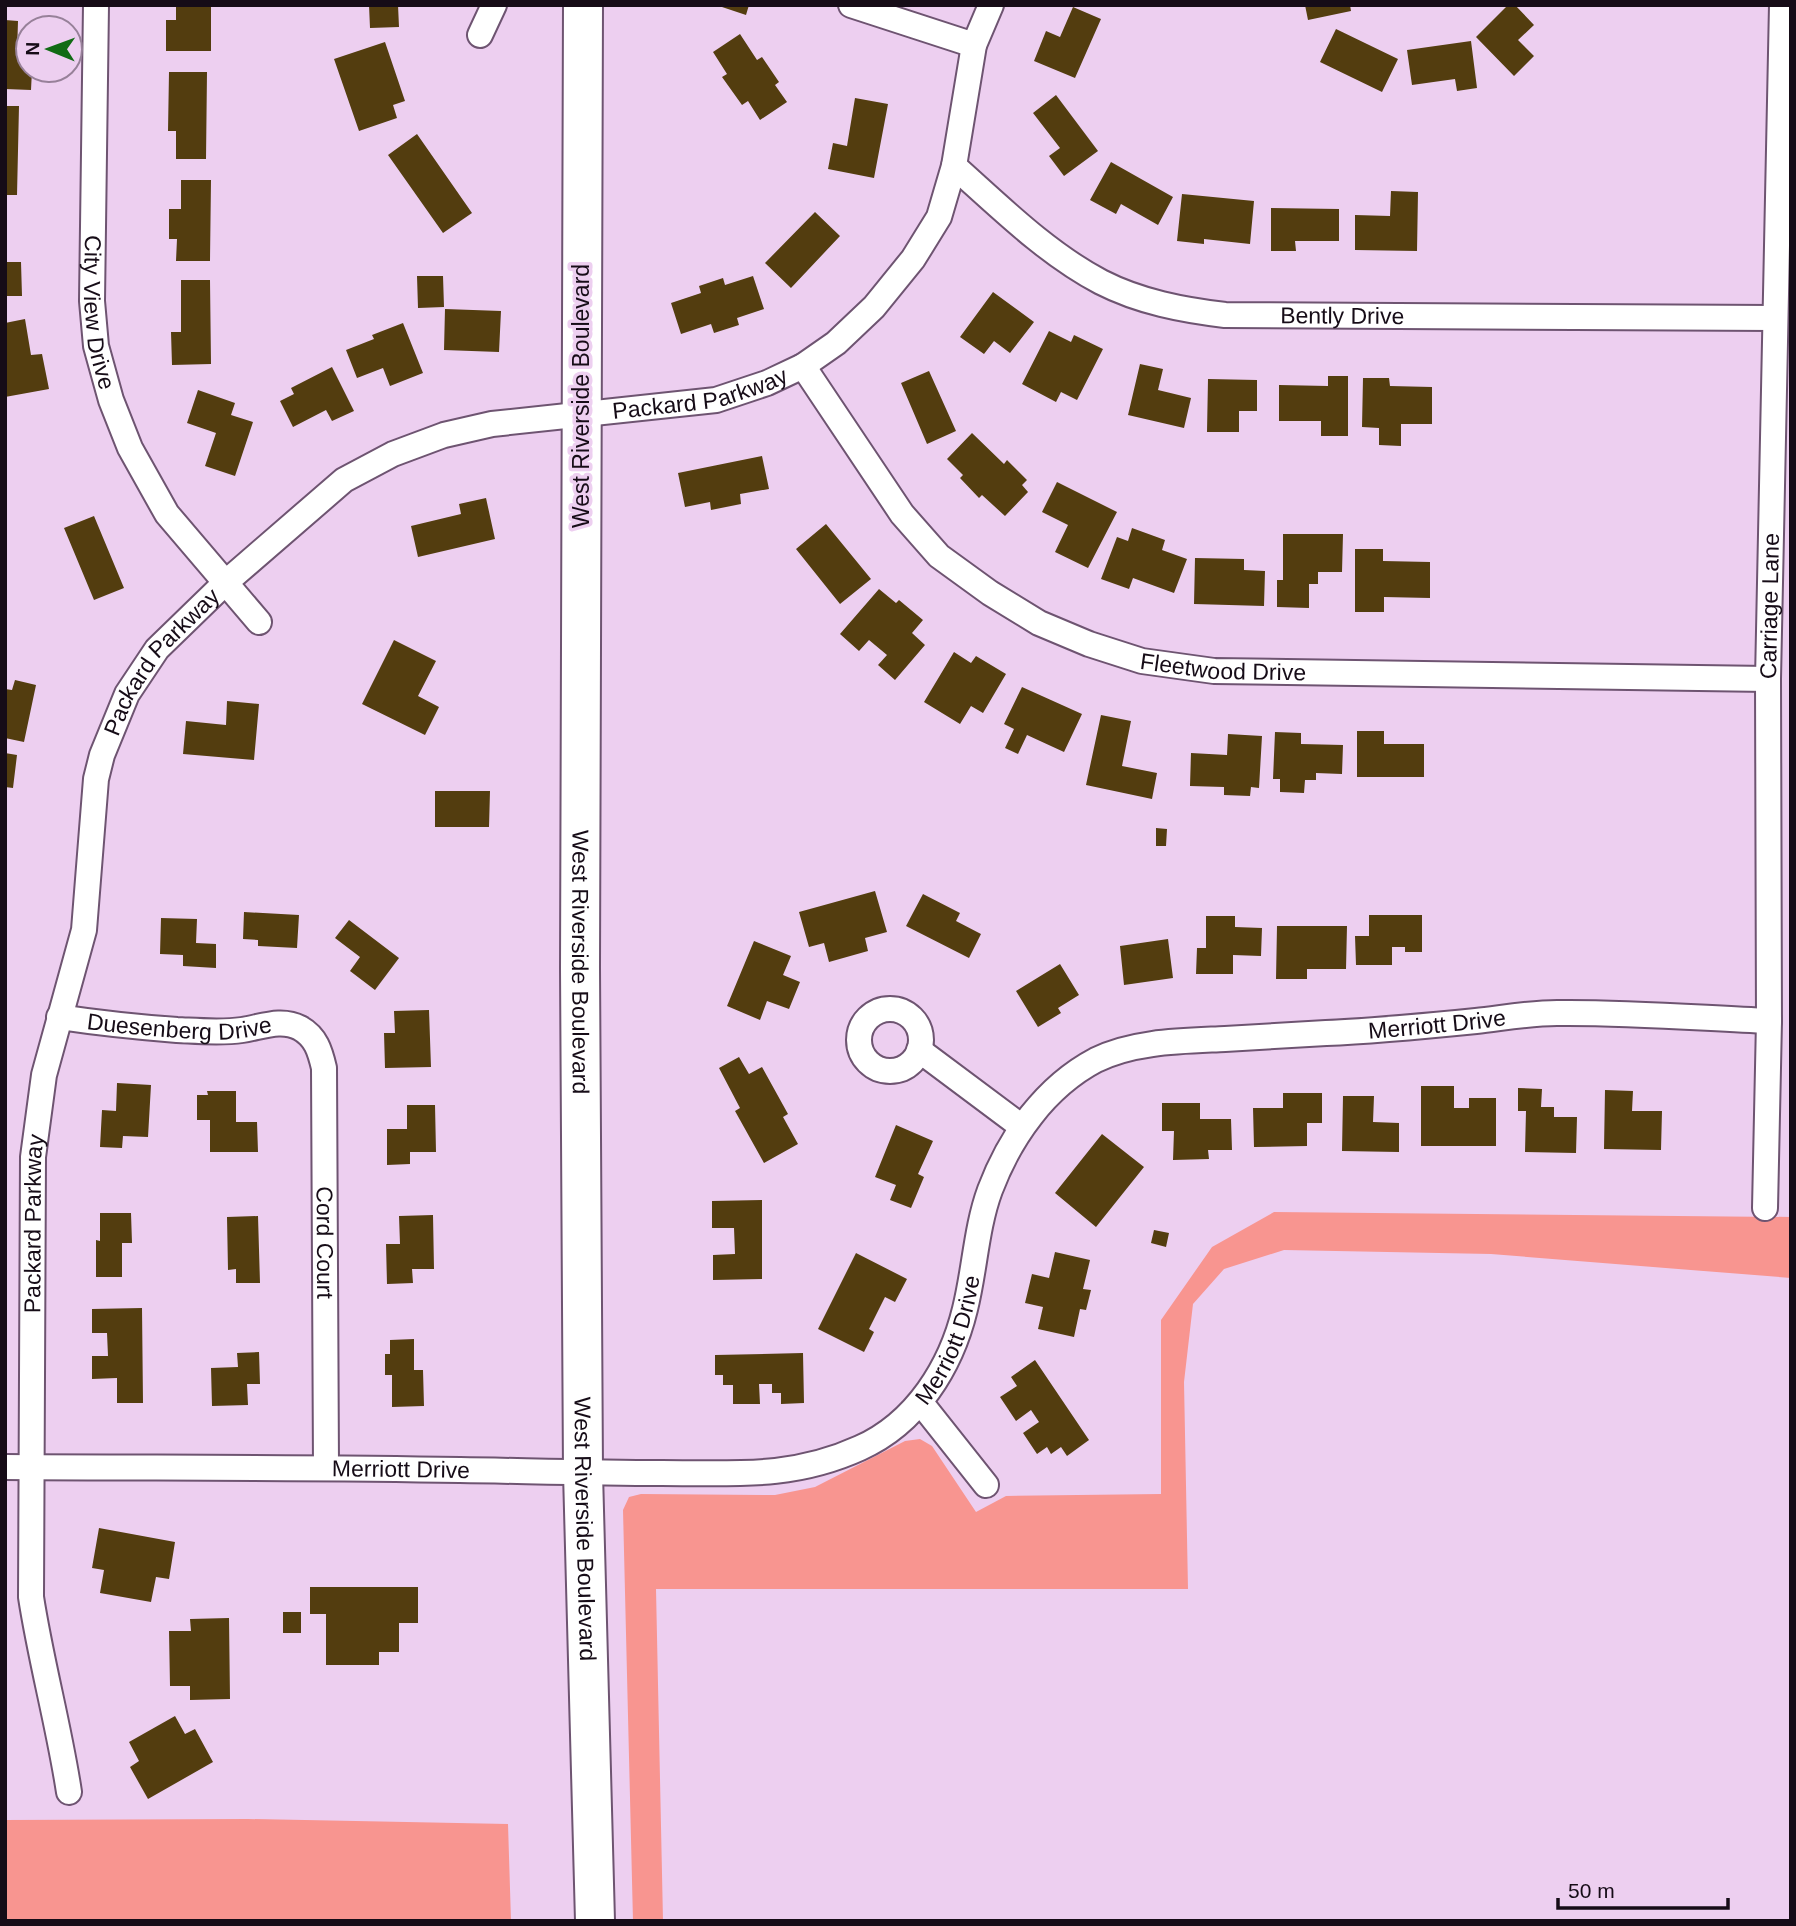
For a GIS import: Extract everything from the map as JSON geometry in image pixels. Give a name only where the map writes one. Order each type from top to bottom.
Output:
[{"type":"main road","name":"West Riverside Boulevard","points":[[583,5],[580,414],[583,1472],[595,1921]]},
{"type":"street","name":"City View Drive","points":[[96,5],[92,301],[96,346],[111,400],[130,448],[167,514],[259,622]]},
{"type":"street","points":[[480,34],[494,5]]},
{"type":"street","points":[[851,5],[974,45]]},
{"type":"street","name":"Packard Parkway","points":[[69,1792],[62,1742],[39,1651],[31,1597],[33,1157],[44,1075],[84,930],[96,779],[127,694],[157,649],[225,583],[344,480],[393,454],[444,435],[492,424],[716,400],[767,383],[803,366],[836,343],[874,307],[913,259],[939,217],[954,166],[974,45],[991,5]]},
{"type":"street","name":"Carriage Lane","points":[[1765,1208],[1769,1021],[1768,679],[1782,5]]},
{"type":"street","name":"Bently Drive","points":[[954,166],[1030,233],[1102,282],[1138,298],[1183,310],[1225,315],[1775,318]]},
{"type":"street","name":"Fleetwood Drive","points":[[803,366],[902,514],[939,556],[990,593],[1039,623],[1089,644],[1142,661],[1214,671],[1768,679]]},
{"type":"street","name":"Merriott Drive","points":[[5,1467],[326,1467],[760,1473],[802,1469],[865,1446],[891,1430],[921,1403],[946,1364],[957,1336],[966,1307],[979,1228],[989,1192],[1004,1158],[1022,1127],[1048,1095],[1072,1075],[1098,1059],[1125,1049],[1192,1040],[1386,1030],[1555,1013],[1769,1021]]},
{"type":"street","name":"Duesenberg Drive","points":[[59,1017],[122,1027],[210,1032],[285,1023],[299,1027]]},
{"type":"street","name":"Cord Court","points":[[299,1027],[310,1035],[319,1047],[324,1068],[326,1467]]},
{"type":"street","points":[[919,1050],[1022,1127]]},
{"type":"street","points":[[921,1403],[986,1485]]},
{"type":"shaded area","points":[[1274,1212],[1791,1217],[1791,1278],[1491,1254],[1284,1250],[1224,1269],[1193,1304],[1184,1382],[1188,1589],[656,1589],[663,1921],[633,1921],[623,1510],[629,1497],[641,1494],[775,1495],[815,1487],[905,1441],[920,1439],[932,1446],[976,1512],[1006,1496],[1161,1494],[1161,1320],[1212,1247]]},
{"type":"shaded area","points":[[248,1819],[508,1824],[511,1921],[5,1921],[5,1820]]},
{"type":"building","points":[[176,5],[211,5],[211,51],[166,51],[166,20],[176,20]]},
{"type":"building","points":[[369,5],[398,5],[399,27],[370,28]]},
{"type":"building","points":[[716,5],[749,5],[746,15]]},
{"type":"building","points":[[1305,5],[1350,5],[1351,11],[1308,20]]},
{"type":"building","points":[[1508,5],[1515,5],[1534,25],[1518,40],[1534,56],[1514,76],[1476,37]]},
{"type":"building","points":[[1073,7],[1101,19],[1075,78],[1034,61],[1046,31],[1060,37]]},
{"type":"building","points":[[5,20],[14,21],[14,84],[31,84],[31,90],[5,89]]},
{"type":"building","points":[[1336,29],[1398,59],[1382,92],[1320,62]]},
{"type":"building","points":[[740,34],[757,60],[762,57],[779,82],[775,85],[787,102],[760,120],[748,101],[742,105],[722,77],[727,74],[713,52]]},
{"type":"building","points":[[1471,41],[1477,88],[1457,91],[1455,79],[1412,85],[1407,50]]},
{"type":"building","points":[[385,42],[405,101],[393,105],[397,118],[359,131],[334,59]]},
{"type":"building","points":[[169,72],[207,72],[206,159],[176,159],[176,131],[168,131]]},
{"type":"building","points":[[1056,95],[1098,151],[1064,176],[1049,156],[1060,148],[1033,113]]},
{"type":"building","points":[[855,98],[888,104],[874,178],[828,169],[833,143],[847,146]]},
{"type":"building","points":[[5,106],[19,106],[17,195],[5,195]]},
{"type":"building","points":[[417,134],[472,213],[443,233],[388,155]]},
{"type":"building","points":[[1111,162],[1173,197],[1158,225],[1121,204],[1116,214],[1090,200]]},
{"type":"building","points":[[181,180],[211,180],[210,261],[176,261],[177,239],[169,239],[169,209],[181,209]]},
{"type":"building","points":[[1391,191],[1418,192],[1417,251],[1355,250],[1355,215],[1390,216]]},
{"type":"building","points":[[1182,194],[1254,201],[1250,244],[1204,239],[1204,244],[1177,241]]},
{"type":"building","points":[[1271,208],[1339,209],[1339,241],[1295,241],[1296,251],[1271,251]]},
{"type":"building","points":[[815,212],[840,236],[791,288],[765,263]]},
{"type":"building","points":[[5,262],[21,262],[22,296],[5,296]]},
{"type":"building","points":[[417,276],[443,276],[444,307],[418,308]]},
{"type":"building","points":[[753,276],[764,309],[737,318],[739,325],[714,333],[711,324],[681,334],[671,303],[701,293],[699,286],[723,278],[725,285]]},
{"type":"building","points":[[181,280],[210,280],[211,364],[172,365],[171,332],[181,332]]},
{"type":"building","points":[[993,292],[1034,322],[1010,353],[994,341],[984,354],[960,337]]},
{"type":"building","points":[[445,309],[501,311],[499,352],[444,350]]},
{"type":"building","points":[[25,319],[31,355],[42,354],[49,389],[5,397],[5,323]]},
{"type":"building","points":[[403,323],[423,373],[390,386],[383,368],[357,378],[346,350],[374,339],[372,335]]},
{"type":"building","points":[[1049,331],[1071,342],[1074,335],[1103,349],[1077,400],[1061,392],[1056,402],[1022,384]]},
{"type":"building","points":[[1140,364],[1163,369],[1158,390],[1191,398],[1184,428],[1128,415]]},
{"type":"building","points":[[332,367],[354,411],[332,421],[326,410],[293,427],[280,401],[294,394],[291,388]]},
{"type":"building","points":[[929,371],[956,431],[927,444],[901,383]]},
{"type":"building","points":[[1328,376],[1348,376],[1348,436],[1321,436],[1321,421],[1279,421],[1279,385],[1328,386]]},
{"type":"building","points":[[1363,378],[1389,378],[1390,386],[1432,387],[1432,424],[1401,424],[1401,446],[1379,445],[1379,428],[1362,427]]},
{"type":"building","points":[[1208,379],[1257,380],[1257,411],[1239,411],[1239,432],[1207,432]]},
{"type":"building","points":[[198,390],[235,403],[231,415],[253,422],[235,476],[205,466],[216,433],[187,423]]},
{"type":"building","points":[[972,433],[1004,464],[1007,460],[1027,480],[1022,485],[1028,492],[1005,516],[982,495],[979,498],[960,478],[963,475],[947,459]]},
{"type":"building","points":[[762,456],[769,489],[740,494],[741,504],[711,510],[710,502],[685,507],[678,473]]},
{"type":"building","points":[[1057,482],[1117,512],[1088,568],[1055,552],[1068,525],[1042,512]]},
{"type":"building","points":[[486,498],[495,539],[418,557],[411,526],[461,514],[459,504]]},
{"type":"building","points":[[94,516],[124,588],[94,600],[64,528]]},
{"type":"building","points":[[826,524],[871,579],[840,604],[796,549]]},
{"type":"building","points":[[1132,528],[1165,540],[1162,550],[1187,559],[1174,593],[1133,578],[1129,589],[1101,579],[1117,537],[1128,541]]},
{"type":"building","points":[[1283,534],[1343,534],[1342,572],[1318,572],[1318,584],[1309,584],[1309,608],[1277,607],[1277,580],[1283,580]]},
{"type":"building","points":[[1355,549],[1383,549],[1383,561],[1430,562],[1430,598],[1384,597],[1384,612],[1355,612]]},
{"type":"building","points":[[1195,558],[1244,559],[1244,570],[1265,571],[1264,606],[1194,604]]},
{"type":"building","points":[[879,589],[896,603],[899,600],[923,620],[912,633],[925,645],[895,680],[878,665],[887,655],[869,640],[859,651],[840,634]]},
{"type":"building","points":[[394,640],[436,661],[418,696],[439,707],[425,735],[362,704]]},
{"type":"building","points":[[954,652],[971,663],[976,656],[1006,674],[983,713],[971,706],[960,724],[924,702]]},
{"type":"building","points":[[15,680],[36,685],[24,742],[5,738],[5,689],[12,690]]},
{"type":"building","points":[[1022,687],[1082,714],[1064,752],[1027,735],[1018,754],[1005,748],[1014,729],[1004,724]]},
{"type":"building","points":[[227,701],[259,704],[254,760],[183,754],[186,721],[226,725]]},
{"type":"building","points":[[1101,715],[1131,721],[1122,766],[1157,773],[1152,799],[1086,785]]},
{"type":"building","points":[[1357,731],[1384,731],[1384,744],[1424,744],[1424,777],[1357,777]]},
{"type":"building","points":[[1275,732],[1301,733],[1301,744],[1343,745],[1342,774],[1316,773],[1316,780],[1305,780],[1304,793],[1280,792],[1280,779],[1273,779]]},
{"type":"building","points":[[1228,734],[1262,736],[1259,788],[1251,787],[1250,796],[1224,795],[1224,787],[1190,786],[1191,753],[1227,755]]},
{"type":"building","points":[[5,753],[17,755],[13,788],[5,787]]},
{"type":"building","points":[[435,791],[490,791],[489,827],[435,827]]},
{"type":"building","points":[[1156,828],[1167,829],[1166,846],[1156,846]]},
{"type":"building","points":[[875,891],[887,932],[865,938],[868,951],[829,962],[824,943],[809,947],[799,912]]},
{"type":"building","points":[[923,894],[960,913],[956,921],[981,934],[969,958],[906,926]]},
{"type":"building","points":[[244,912],[299,915],[297,948],[258,946],[258,940],[243,939]]},
{"type":"building","points":[[1369,915],[1422,915],[1422,952],[1405,952],[1405,947],[1392,947],[1392,965],[1356,965],[1355,936],[1369,936]]},
{"type":"building","points":[[1206,916],[1235,916],[1235,927],[1262,928],[1261,956],[1233,955],[1233,974],[1196,974],[1197,948],[1206,948]]},
{"type":"building","points":[[161,918],[197,919],[196,943],[216,944],[216,968],[183,966],[183,955],[160,954]]},
{"type":"building","points":[[349,920],[399,958],[375,990],[350,971],[360,957],[335,938]]},
{"type":"building","points":[[1277,926],[1347,926],[1346,969],[1307,969],[1307,979],[1276,979]]},
{"type":"building","points":[[1168,939],[1173,978],[1124,985],[1120,946]]},
{"type":"building","points":[[754,941],[791,956],[783,975],[800,982],[789,1009],[767,1001],[760,1020],[727,1006]]},
{"type":"building","points":[[1060,964],[1079,995],[1058,1008],[1061,1013],[1038,1027],[1016,991]]},
{"type":"building","points":[[429,1010],[431,1067],[385,1068],[384,1033],[395,1033],[394,1011]]},
{"type":"building","points":[[739,1057],[749,1074],[762,1067],[788,1114],[783,1117],[798,1144],[764,1163],[735,1111],[740,1108],[719,1068]]},
{"type":"building","points":[[117,1083],[151,1085],[148,1137],[123,1136],[122,1148],[100,1147],[102,1110],[116,1111]]},
{"type":"building","points":[[1421,1086],[1454,1086],[1454,1108],[1469,1108],[1469,1098],[1496,1098],[1496,1146],[1421,1146]]},
{"type":"building","points":[[1518,1088],[1542,1089],[1541,1107],[1554,1107],[1554,1117],[1577,1117],[1576,1153],[1525,1152],[1526,1111],[1518,1111]]},
{"type":"building","points":[[1605,1090],[1633,1091],[1632,1111],[1662,1111],[1661,1150],[1604,1149]]},
{"type":"building","points":[[207,1091],[236,1091],[236,1122],[257,1122],[258,1152],[210,1152],[210,1120],[197,1120],[197,1095],[208,1095]]},
{"type":"building","points":[[1283,1093],[1322,1093],[1322,1123],[1307,1123],[1307,1146],[1254,1147],[1253,1108],[1283,1108]]},
{"type":"building","points":[[1343,1096],[1374,1096],[1373,1122],[1399,1123],[1399,1152],[1342,1151]]},
{"type":"building","points":[[1162,1103],[1200,1103],[1200,1119],[1231,1119],[1232,1150],[1208,1150],[1209,1159],[1173,1160],[1174,1131],[1162,1131]]},
{"type":"building","points":[[407,1105],[435,1105],[436,1152],[410,1152],[410,1164],[387,1165],[387,1129],[407,1129]]},
{"type":"building","points":[[896,1125],[933,1141],[918,1174],[924,1177],[911,1208],[890,1200],[896,1185],[875,1177]]},
{"type":"building","points":[[1102,1134],[1144,1167],[1096,1227],[1055,1193]]},
{"type":"building","points":[[762,1200],[762,1279],[713,1280],[713,1255],[735,1254],[734,1228],[712,1228],[712,1201]]},
{"type":"building","points":[[100,1213],[131,1213],[132,1243],[122,1243],[122,1277],[96,1277],[96,1240],[100,1241]]},
{"type":"building","points":[[433,1215],[434,1269],[412,1269],[413,1283],[387,1284],[386,1244],[400,1244],[399,1216]]},
{"type":"building","points":[[258,1216],[260,1283],[236,1283],[236,1269],[228,1270],[227,1217]]},
{"type":"building","points":[[1154,1230],[1169,1233],[1166,1247],[1151,1243]]},
{"type":"building","points":[[1055,1252],[1090,1260],[1083,1289],[1091,1290],[1086,1310],[1080,1309],[1074,1337],[1038,1329],[1043,1307],[1025,1303],[1032,1274],[1049,1278]]},
{"type":"building","points":[[856,1253],[907,1279],[895,1302],[885,1297],[869,1329],[874,1332],[864,1352],[818,1329]]},
{"type":"building","points":[[142,1308],[143,1403],[117,1403],[117,1378],[92,1379],[92,1356],[108,1356],[107,1333],[92,1333],[92,1309]]},
{"type":"building","points":[[414,1339],[414,1370],[423,1370],[424,1406],[392,1407],[392,1375],[385,1375],[385,1354],[390,1354],[390,1340]]},
{"type":"building","points":[[259,1352],[260,1384],[247,1384],[248,1405],[212,1406],[211,1368],[238,1367],[237,1353]]},
{"type":"building","points":[[803,1353],[804,1403],[781,1404],[781,1393],[772,1393],[772,1384],[759,1384],[760,1404],[733,1404],[733,1385],[723,1385],[723,1375],[715,1375],[715,1355]]},
{"type":"building","points":[[1035,1360],[1089,1440],[1067,1456],[1061,1447],[1051,1454],[1047,1447],[1037,1454],[1023,1433],[1039,1422],[1031,1410],[1016,1421],[1000,1397],[1017,1386],[1011,1377]]},
{"type":"building","points":[[99,1528],[175,1542],[169,1579],[156,1577],[151,1602],[100,1593],[104,1570],[92,1568]]},
{"type":"building","points":[[310,1587],[418,1587],[418,1623],[399,1623],[399,1652],[379,1652],[379,1665],[326,1665],[326,1614],[310,1614]]},
{"type":"building","points":[[283,1612],[301,1612],[301,1633],[283,1633]]},
{"type":"building","points":[[229,1618],[230,1699],[190,1700],[190,1686],[170,1686],[169,1631],[191,1631],[190,1619]]},
{"type":"building","points":[[175,1716],[185,1734],[195,1729],[213,1762],[148,1799],[130,1767],[139,1761],[129,1742]]}]
